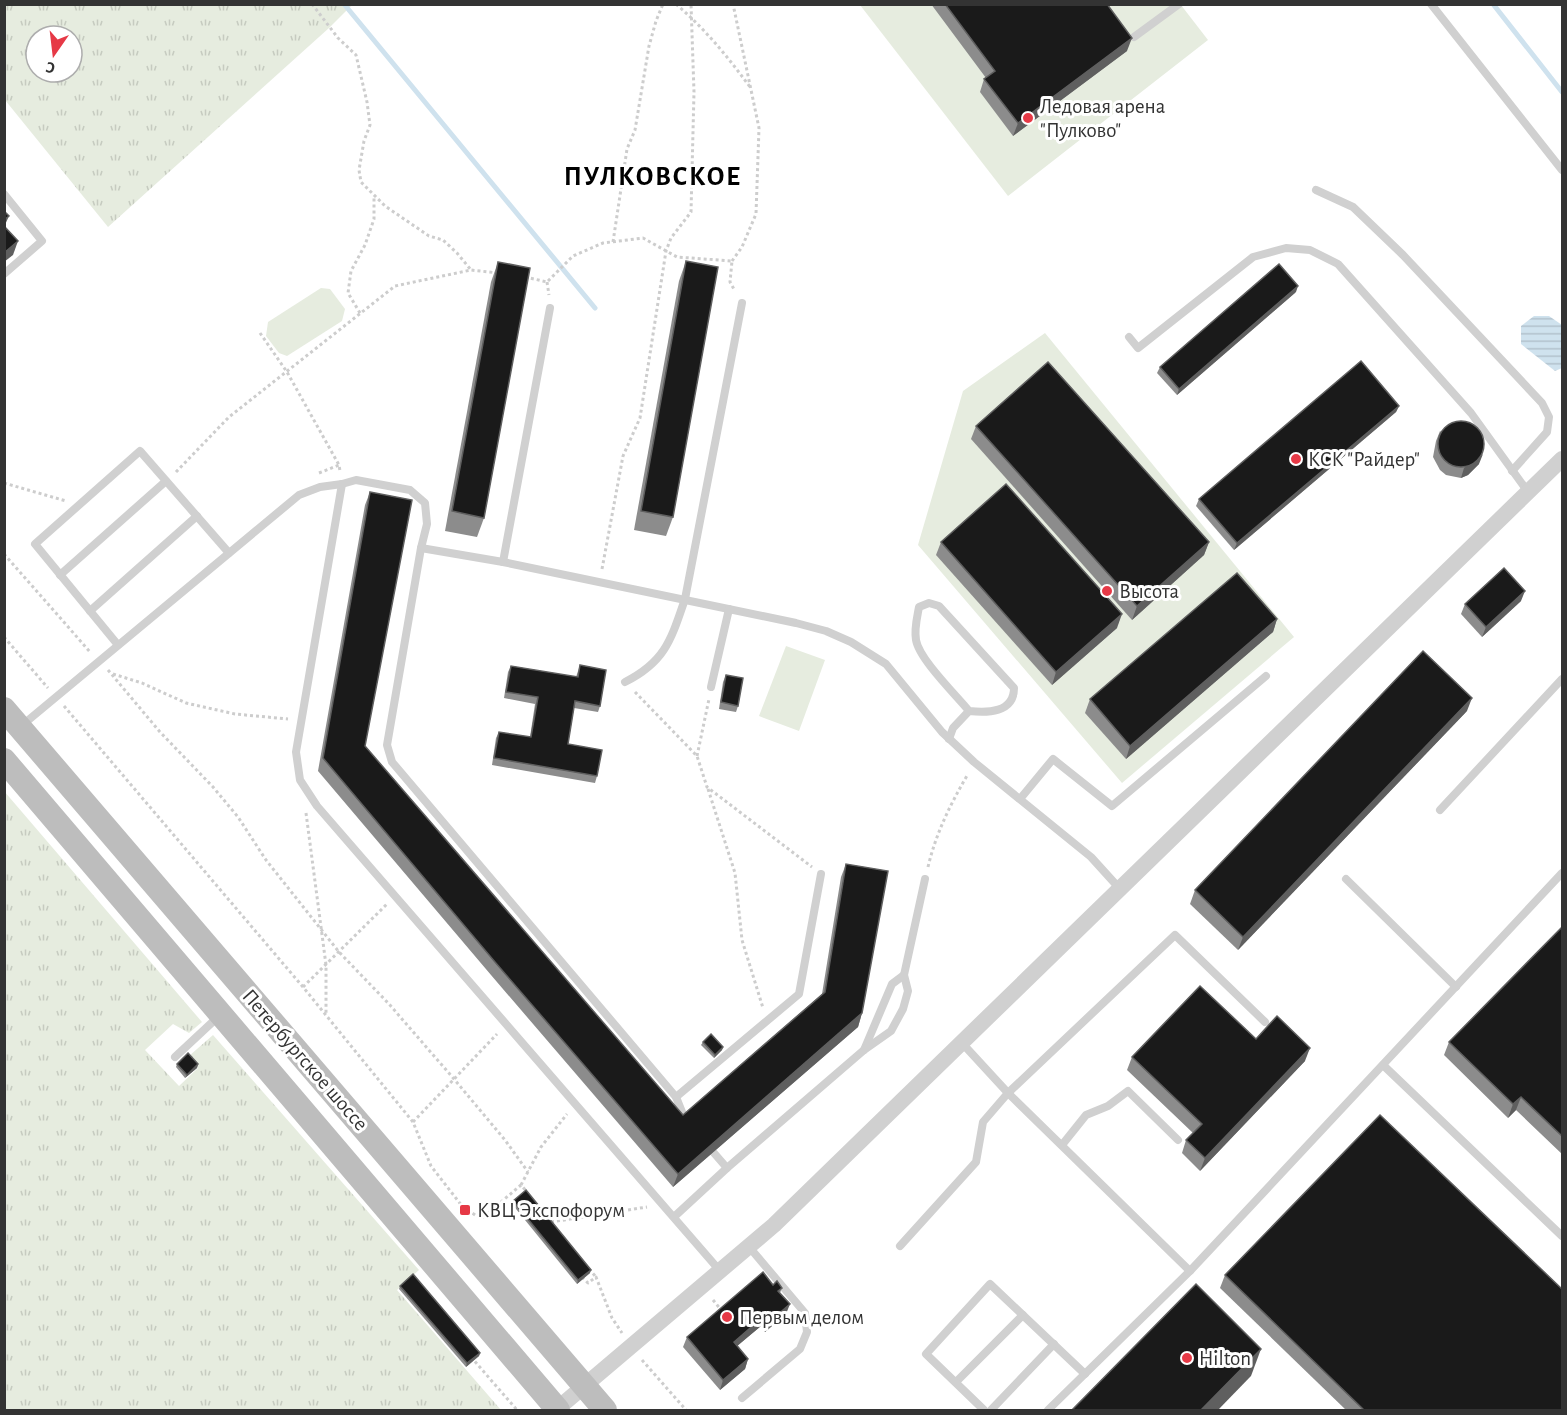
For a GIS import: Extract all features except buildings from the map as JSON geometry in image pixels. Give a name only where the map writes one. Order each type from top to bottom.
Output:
[{"type":"main road","name":"Петербургское шоссе","points":[[12,718],[605,1410]]},
{"type":"main road","name":"Петербургское шоссе","points":[[4,760],[558,1410]]},
{"type":"street","points":[[558,1410],[750,1248],[1563,459]]},
{"type":"lane","points":[[1134,37],[1179,4]]},
{"type":"lane","points":[[1431,4],[1563,170]]},
{"type":"lane","points":[[1316,190],[1353,207],[1403,255],[1542,403],[1549,417],[1547,432],[1512,471]]},
{"type":"lane","points":[[4,194],[42,241],[4,274]]},
{"type":"lane","points":[[1129,337],[1138,348],[1253,257],[1286,248],[1310,250],[1338,264],[1471,413],[1528,492]]},
{"type":"lane","points":[[625,682],[644,672],[662,654],[673,635],[685,599],[742,303]]},
{"type":"lane","points":[[503,562],[550,308]]},
{"type":"lane","points":[[118,645],[35,544],[140,451],[169,479],[229,553]]},
{"type":"lane","points":[[60,575],[169,479]]},
{"type":"lane","points":[[12,718],[56,697],[299,495],[320,487],[356,480],[410,490],[425,503],[427,524],[387,745],[393,762],[676,1097],[686,1122]]},
{"type":"lane","points":[[342,484],[296,752],[300,780],[317,806],[578,1104],[721,1272]]},
{"type":"lane","points":[[90,611],[197,516]]},
{"type":"lane","points":[[421,548],[503,562],[685,599],[826,631],[851,642],[886,664],[950,739],[974,762],[1091,857],[1120,889]]},
{"type":"lane","points":[[929,603],[939,606],[1014,688],[1014,696],[1007,706],[990,713],[969,711],[921,654],[916,641],[919,607],[929,603]]},
{"type":"lane","points":[[711,687],[729,609]]},
{"type":"lane","points":[[1020,799],[1053,759],[1112,806],[1266,676]]},
{"type":"lane","points":[[1440,810],[1563,679]]},
{"type":"lane","points":[[950,739],[953,728],[969,711]]},
{"type":"lane","points":[[1048,1410],[1190,1271],[1563,873]]},
{"type":"lane","points":[[676,1097],[799,994],[821,874]]},
{"type":"lane","points":[[675,1216],[864,1050],[891,1031],[903,1009],[908,991],[904,975],[926,879]]},
{"type":"lane","points":[[1346,879],[1456,987]]},
{"type":"lane","points":[[900,1246],[976,1162],[982,1122],[1008,1093],[1174,934],[1265,1022]]},
{"type":"lane","points":[[864,1050],[891,984],[904,975]]},
{"type":"lane","points":[[175,1057],[221,1014]]},
{"type":"lane","points":[[962,1043],[1008,1093],[1190,1271]]},
{"type":"lane","points":[[1383,1065],[1563,1236]]},
{"type":"lane","points":[[1062,1145],[1086,1115],[1108,1106],[1128,1092],[1178,1140]]},
{"type":"lane","points":[[714,1153],[727,1168]]},
{"type":"lane","points":[[742,1398],[800,1349],[807,1332],[805,1313],[750,1248]]},
{"type":"lane","points":[[984,1410],[926,1354],[990,1284],[1085,1374]]},
{"type":"lane","points":[[956,1382],[1023,1315]]},
{"type":"lane","points":[[991,1410],[1054,1344]]},
{"type":"path","points":[[312,4],[338,38],[356,55],[367,102],[369,124],[359,170],[361,182],[385,206],[429,236],[443,240],[471,270]]},
{"type":"path","points":[[612,242],[627,149],[635,130],[650,46],[663,4]]},
{"type":"path","points":[[676,4],[725,52],[752,89]]},
{"type":"path","points":[[600,582],[623,456],[639,418],[666,251],[671,238],[691,212],[694,92],[691,4]]},
{"type":"path","points":[[734,4],[759,128],[756,214],[742,247],[732,261],[730,282],[742,303]]},
{"type":"path","points":[[360,313],[348,293],[351,271],[365,245],[374,219],[374,196]]},
{"type":"path","points":[[517,275],[547,282],[569,259],[603,243],[643,238],[677,257],[732,261]]},
{"type":"path","points":[[169,479],[229,417],[395,286],[471,270],[505,274]]},
{"type":"path","points":[[260,333],[287,372],[339,465],[342,484]]},
{"type":"path","points":[[4,483],[79,505]]},
{"type":"path","points":[[4,554],[55,613],[100,660],[160,732],[213,787],[238,817],[266,860],[321,930],[454,1079],[528,1172]]},
{"type":"path","points":[[4,637],[303,987],[413,1122],[431,1166],[462,1206],[481,1219],[521,1185],[541,1147],[578,1104]]},
{"type":"path","points":[[112,674],[142,683],[186,703],[235,714],[302,720]]},
{"type":"path","points":[[625,682],[697,756],[735,873],[742,940],[767,1021]]},
{"type":"path","points":[[697,756],[711,687]]},
{"type":"path","points":[[926,879],[934,844],[946,812],[974,762]]},
{"type":"path","points":[[707,787],[821,874]]},
{"type":"path","points":[[307,791],[304,801],[326,965],[326,1017]]},
{"type":"path","points":[[303,987],[393,898]]},
{"type":"path","points":[[413,1122],[507,1023]]},
{"type":"path","points":[[521,1185],[528,1194]]},
{"type":"path","points":[[558,1231],[551,1222],[664,1204]]},
{"type":"path","points":[[588,1268],[596,1277],[612,1318],[631,1347],[686,1410]]},
{"type":"path","points":[[581,1275],[588,1283],[596,1277]]},
{"type":"path","points":[[471,1357],[517,1410]]},
{"type":"green space","points":[[5,4],[352,5],[329,28],[108,227],[5,100]]},
{"type":"green space","name":"Ледовая арена \"Пулково\"","points":[[860,5],[1181,5],[1208,40],[1008,196]]},
{"type":"green space","points":[[321,288],[330,289],[345,309],[342,321],[287,356],[279,353],[266,336],[268,322]]},
{"type":"green space","name":"Высота","points":[[1045,333],[1294,637],[1122,783],[918,545],[963,391]]},
{"type":"green space","points":[[786,646],[825,660],[799,731],[759,716]]},
{"type":"green space","points":[[4,791],[202,1022],[189,1033],[173,1024],[145,1050],[179,1086],[198,1068],[189,1056],[213,1035],[419,1270],[397,1290],[501,1410],[5,1410]]},
{"type":"water","points":[[1534,316],[1549,316],[1562,325],[1562,368],[1555,371],[1521,344],[1521,326]]},
{"type":"waterway","points":[[344,4],[595,308]]},
{"type":"waterway","points":[[1493,4],[1562,92]]},
{"type":"place","name":"Ледовая арена \"Пулково\"","points":[[1028,118]]},
{"type":"place","name":"КСК \"Райдер\"","points":[[1296,459]]},
{"type":"place","name":"Высота","points":[[1107,591]]},
{"type":"place","name":"КВЦ Экспофорум","points":[[465,1210]]},
{"type":"place","name":"Первым делом","points":[[727,1317]]},
{"type":"place","name":"Hilton","points":[[1187,1358]]},
{"type":"district","name":"ПУЛКОВСКОЕ","points":[[653,176]]}]
